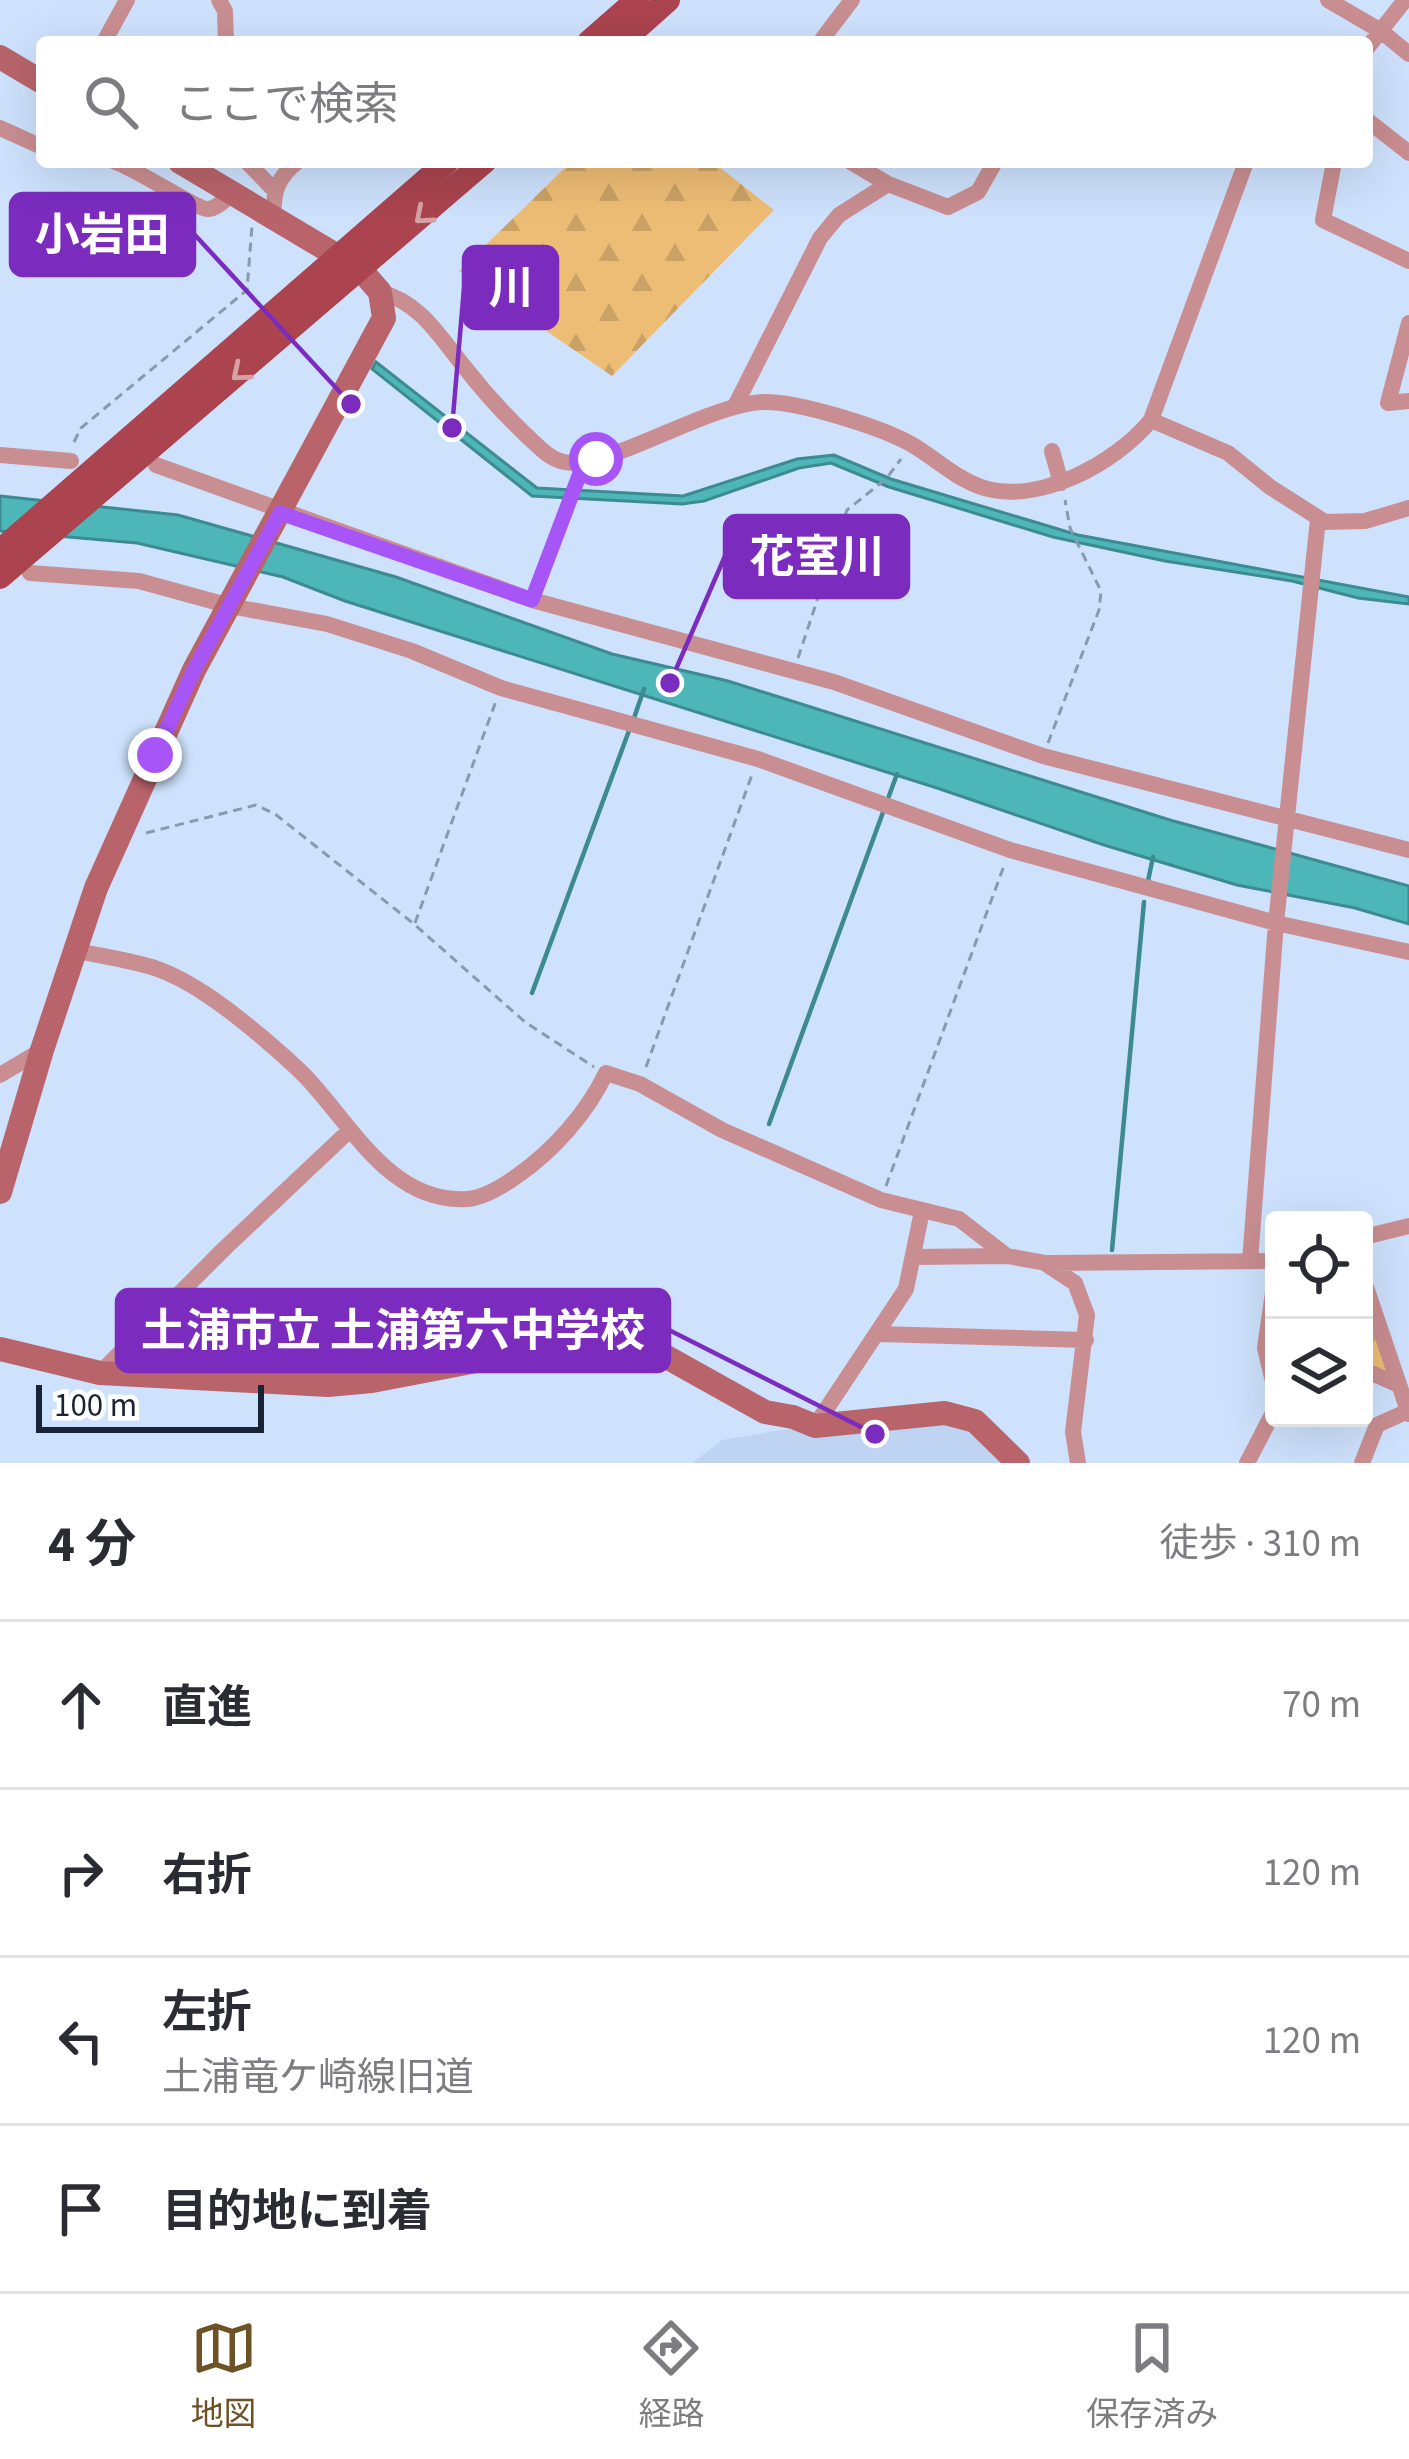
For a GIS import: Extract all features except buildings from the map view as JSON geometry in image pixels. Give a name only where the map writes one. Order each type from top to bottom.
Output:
[{"type":"main road","points":[[596,36],[637,0]]},
{"type":"main road","points":[[628,36],[668,0]]},
{"type":"main road","points":[[12,566],[72,468],[440,168]]},
{"type":"main road","points":[[12,566],[477,168]]},
{"type":"street","points":[[107,36],[128,0]]},
{"type":"street","points":[[219,0],[226,36]]},
{"type":"street","points":[[825,36],[852,0]]},
{"type":"street","points":[[1328,0],[1381,31],[1409,54]]},
{"type":"street","points":[[1373,41],[1405,0]]},
{"type":"street","points":[[0,57],[36,78]]},
{"type":"street","points":[[1373,125],[1409,153]]},
{"type":"street","points":[[0,128],[36,144]]},
{"type":"street","points":[[130,168],[155,178],[197,208],[258,201],[290,168]]},
{"type":"street","points":[[0,1192],[74,950],[120,834],[194,670],[380,330],[385,306],[380,292],[361,270],[258,201],[192,168]]},
{"type":"street","points":[[249,168],[258,201]]},
{"type":"street","points":[[861,168],[948,207],[978,191],[991,168]]},
{"type":"street","points":[[380,292],[395,296],[431,321],[466,370],[548,455],[566,463],[736,404],[770,401],[863,424],[912,445],[985,489],[1034,489],[1061,483],[1136,438],[1151,420],[1244,168]]},
{"type":"street","points":[[1333,168],[1323,220],[1409,261]]},
{"type":"street","points":[[736,404],[820,238],[839,215],[888,184]]},
{"type":"street","points":[[1409,323],[1388,403],[1409,401]]},
{"type":"street","points":[[1151,420],[1228,453],[1318,519],[1365,521],[1409,508]]},
{"type":"street","points":[[1052,451],[1061,483]]},
{"type":"street","points":[[0,455],[72,468]]},
{"type":"street","points":[[156,466],[278,517],[532,600],[794,671],[1043,756],[1409,850]]},
{"type":"street","points":[[1250,1261],[1276,923],[1318,519]]},
{"type":"street","points":[[12,566],[139,581],[327,624],[412,651],[501,688],[758,759],[1010,850],[1276,923],[1409,952]]},
{"type":"street","points":[[74,950],[156,968],[190,986],[261,1036],[305,1076],[370,1156],[429,1192],[472,1200],[531,1167],[592,1103],[606,1073],[640,1084],[722,1130],[881,1200],[959,1219],[1007,1256]]},
{"type":"street","points":[[0,1075],[41,1050]]},
{"type":"street","points":[[100,1373],[350,1130]]},
{"type":"street","points":[[815,1426],[906,1289],[922,1211]]},
{"type":"street","points":[[1373,1235],[1409,1226]]},
{"type":"street","points":[[913,1257],[1007,1256],[1046,1263],[1265,1261]]},
{"type":"street","points":[[1046,1263],[1075,1283],[1087,1315],[1073,1432],[1078,1463]]},
{"type":"street","points":[[1362,1463],[1377,1425],[1409,1413],[1373,1308]]},
{"type":"street","points":[[879,1334],[1086,1340]]},
{"type":"street","points":[[0,1349],[100,1373],[328,1385],[585,1340],[636,1340],[765,1412],[815,1426],[945,1414],[975,1421],[1018,1463]]},
{"type":"street","points":[[1373,1374],[1399,1385]]},
{"type":"street","points":[[1247,1463],[1266,1427]]},
{"type":"path","points":[[72,468],[81,428],[248,290],[258,201]]},
{"type":"path","points":[[794,671],[847,510],[886,479],[912,445]]},
{"type":"path","points":[[532,600],[585,460]]},
{"type":"path","points":[[1043,756],[1099,610],[1101,591],[1070,528],[1061,483]]},
{"type":"path","points":[[415,924],[501,688]]},
{"type":"path","points":[[640,1084],[758,759]]},
{"type":"path","points":[[120,834],[146,833],[256,805],[415,924],[525,1022],[606,1073]]},
{"type":"path","points":[[881,1200],[1010,850]]},
{"type":"shaded area","points":[[376,362],[537,488],[683,496],[797,459],[834,455],[891,479],[1078,535],[1409,597],[1409,604],[1053,537],[889,487],[831,463],[799,468],[704,501],[682,504],[532,496],[372,369]]},
{"type":"shaded area","points":[[0,496],[178,515],[396,577],[612,654],[728,681],[1170,820],[1409,886],[1409,924],[1355,908],[1237,885],[1104,845],[283,577],[137,543],[0,531]]},
{"type":"shaded area","points":[[945,1413],[1018,1463],[692,1463],[722,1440]]},
{"type":"green space","points":[[565,168],[721,168],[774,210],[612,376],[459,271]]},
{"type":"green space","points":[[1373,1308],[1399,1385],[1373,1374]]},
{"type":"waterway","points":[[634,718],[644,689]]},
{"type":"waterway","points":[[532,993],[630,728]]},
{"type":"waterway","points":[[769,1124],[897,774]]},
{"type":"waterway","points":[[1148,881],[1153,857]]},
{"type":"waterway","points":[[1112,1250],[1144,902]]},
{"type":"place","name":"小岩田","points":[[351,404]]},
{"type":"place","name":"川","points":[[452,428]]},
{"type":"place","name":"花室川","points":[[670,683]]},
{"type":"place","name":"土浦市立 土浦第六中学校","points":[[875,1434]]},
{"type":"route","points":[[155,755],[194,670],[280,513],[532,600],[585,460],[596,459]]}]
